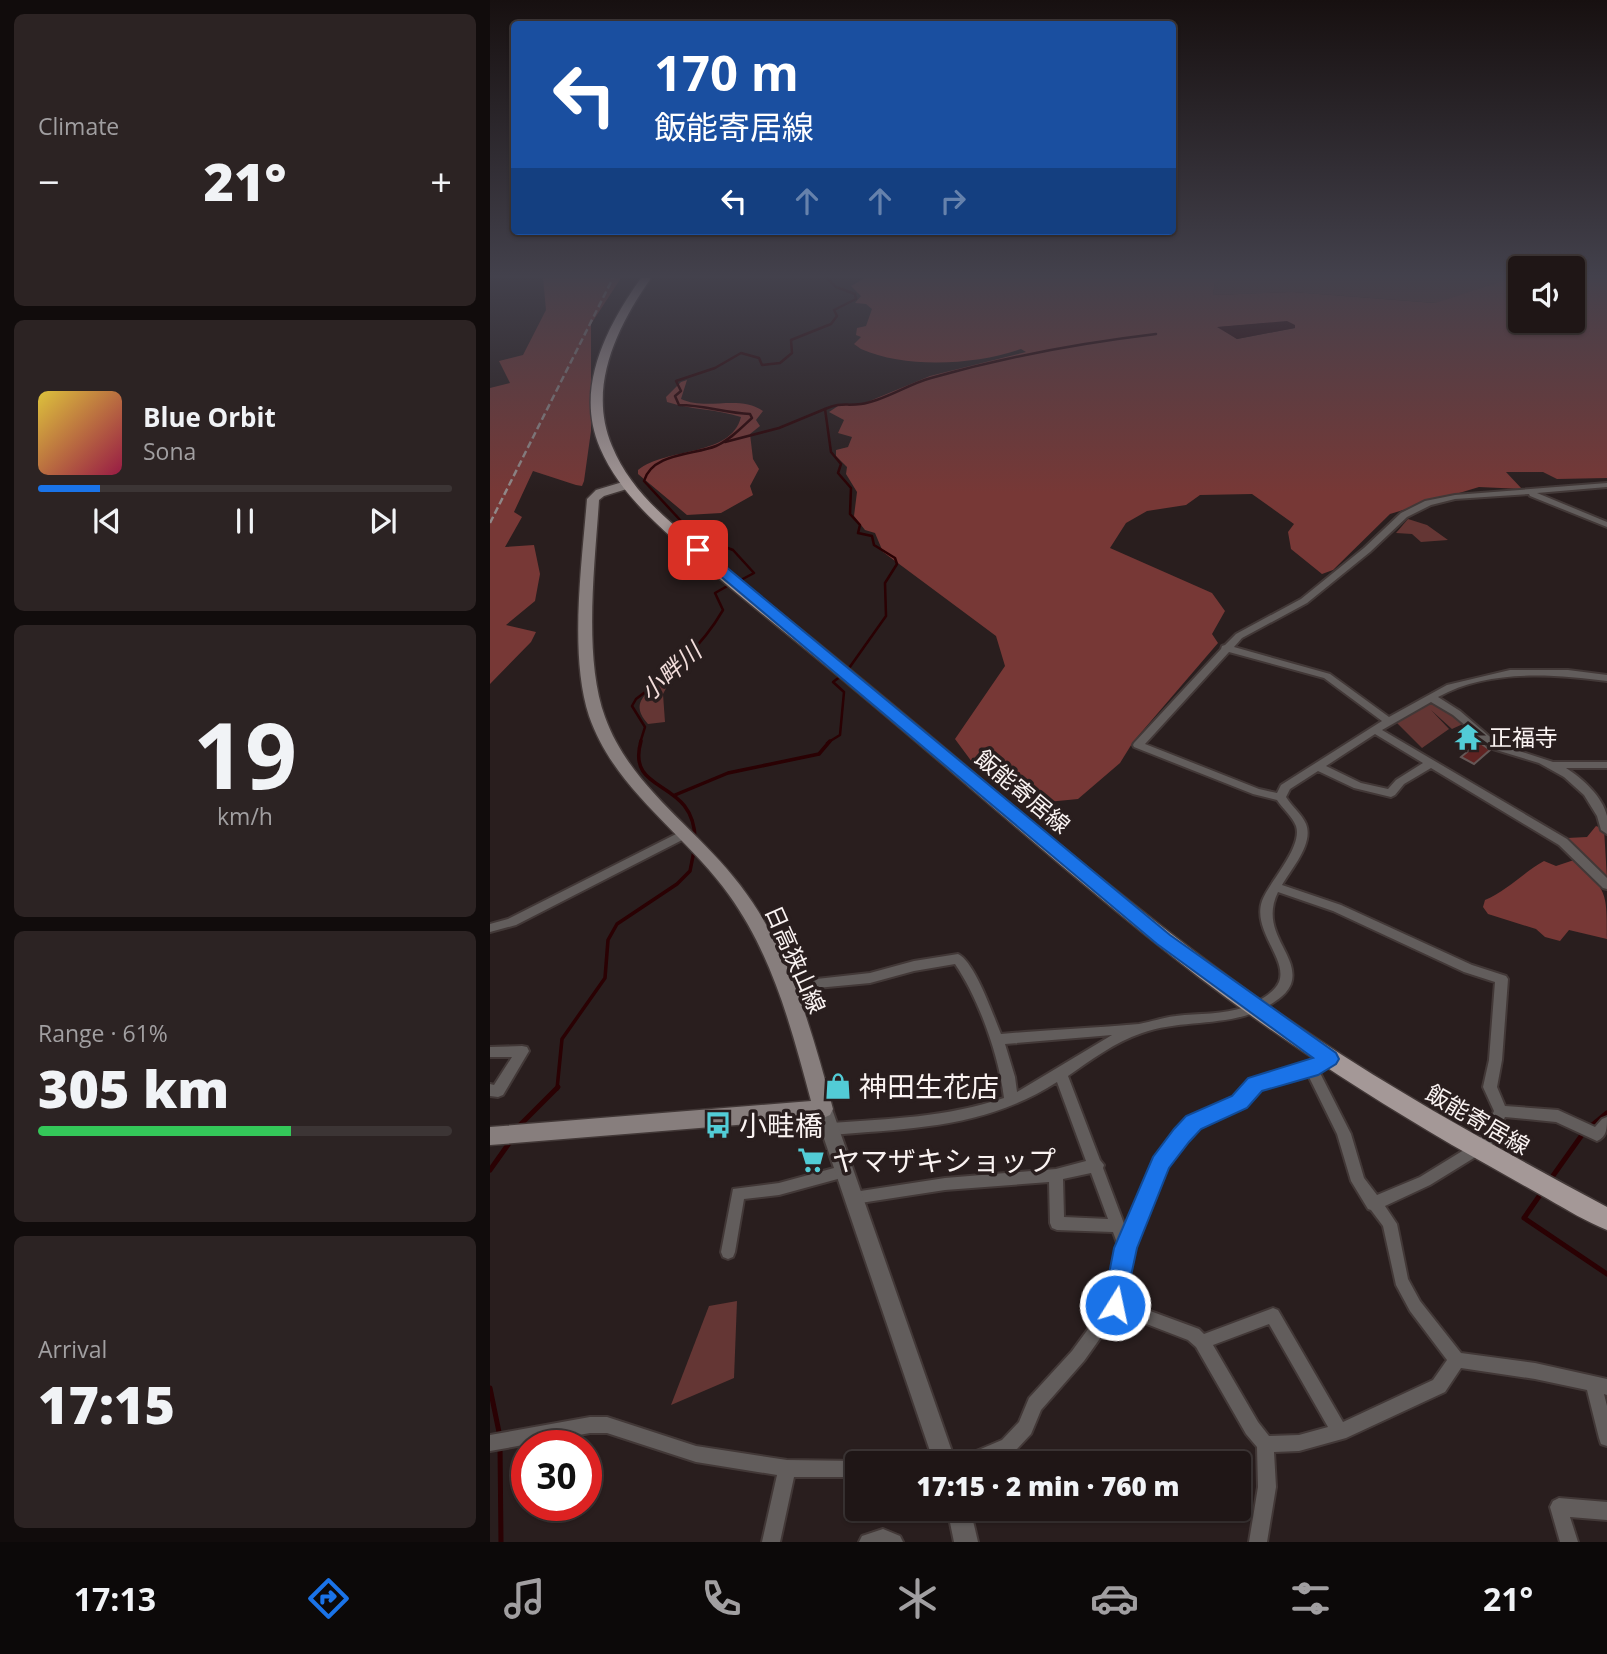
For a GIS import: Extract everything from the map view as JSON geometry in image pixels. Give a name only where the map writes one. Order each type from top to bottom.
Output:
[{"type":"main road","name":"飯能寄居線","points":[[607,350],[596,384],[594,412],[598,429],[611,461],[626,485],[662,520],[1133,914],[1256,1008],[1329,1059],[1477,1149],[1607,1219]]},
{"type":"main road","name":"日高狭山線","points":[[626,485],[600,493],[593,499],[588,676],[596,714],[611,748],[629,775],[691,842],[749,912],[785,986],[827,1119]]},
{"type":"main road","points":[[497,1136],[827,1119]]},
{"type":"street","points":[[997,1039],[1239,1016],[1256,1008],[1281,990],[1287,974],[1285,963],[1269,934],[1266,909],[1274,886],[1300,845],[1303,832],[1281,797],[1257,792],[1138,745],[1225,648],[1239,636],[1304,601],[1367,550],[1404,515],[1428,503],[1455,497],[1607,485]]},
{"type":"street","points":[[1531,493],[1607,525]]},
{"type":"street","points":[[1225,648],[1327,676],[1389,721]]},
{"type":"street","points":[[1281,797],[1285,787],[1389,721],[1450,687],[1510,673],[1558,672],[1607,678]]},
{"type":"street","points":[[1432,698],[1454,709],[1493,744],[1509,753],[1553,765],[1607,765]]},
{"type":"street","points":[[1375,730],[1563,842],[1607,885]]},
{"type":"street","points":[[1319,767],[1358,786],[1391,793],[1400,782],[1431,763]]},
{"type":"street","points":[[1553,765],[1585,787],[1601,810],[1607,830]]},
{"type":"street","points":[[490,928],[512,922],[691,842]]},
{"type":"street","points":[[1274,886],[1337,908],[1468,970],[1502,979],[1497,1012],[1498,1057],[1490,1087],[1501,1111]]},
{"type":"street","points":[[785,986],[870,978],[914,966],[958,959],[970,976],[997,1039],[1012,1101]]},
{"type":"street","points":[[941,1451],[827,1119],[916,1122],[992,1108],[1012,1101],[1112,1041],[1141,1027]]},
{"type":"street","points":[[490,1052],[522,1051],[498,1091],[490,1090]]},
{"type":"street","points":[[996,1451],[1008,1446],[1026,1428],[1035,1404],[1078,1356],[1115,1305],[1126,1248],[1161,1163],[1194,1122],[1239,1102],[1255,1084],[1311,1069],[1329,1059]]},
{"type":"street","points":[[1311,1069],[1344,1134],[1358,1181],[1390,1224],[1401,1280],[1415,1306],[1457,1360],[1600,1385],[1607,1438]]},
{"type":"street","points":[[1060,1073],[1097,1165],[1126,1248]]},
{"type":"street","points":[[1501,1111],[1558,1116],[1597,1135],[1607,1123]]},
{"type":"street","points":[[1373,1204],[1425,1181],[1477,1149],[1487,1140],[1501,1111]]},
{"type":"street","points":[[854,1198],[945,1184],[1055,1175],[1097,1165]]},
{"type":"street","points":[[728,1252],[738,1193],[779,1189],[845,1171]]},
{"type":"street","points":[[1055,1175],[1056,1223],[1118,1226]]},
{"type":"street","points":[[1115,1305],[1193,1334],[1202,1342],[1252,1428],[1265,1444],[1267,1487],[1258,1542]]},
{"type":"street","points":[[1202,1342],[1273,1315],[1340,1432]]},
{"type":"street","points":[[1265,1444],[1298,1443],[1340,1432],[1439,1386],[1457,1360]]},
{"type":"street","points":[[490,1443],[590,1425],[607,1425],[696,1454],[787,1468],[845,1469]]},
{"type":"street","points":[[771,1542],[787,1468]]},
{"type":"street","points":[[1569,1542],[1559,1507],[1607,1511]]},
{"type":"street","points":[[961,1521],[966,1542]]},
{"type":"street","points":[[868,1542],[883,1538],[894,1542]]},
{"type":"shaded area","points":[[526,350],[591,350],[591,431],[582,486],[533,471],[514,512],[522,517],[505,547],[534,545],[540,574],[535,601],[506,625],[536,632],[531,642],[490,684],[490,388],[510,383],[499,361],[523,355]]},
{"type":"shaded area","points":[[864,350],[1018,350],[983,359],[962,361],[899,360]]},
{"type":"shaded area","points":[[1023,350],[1607,350],[1607,478],[1557,479],[1543,472],[1506,472],[1522,489],[1479,487],[1390,514],[1333,570],[1322,574],[1291,549],[1288,532],[1294,524],[1252,494],[1200,495],[1186,505],[1147,511],[1126,523],[1110,548],[1212,593],[1225,611],[1212,634],[1218,643],[1133,742],[1120,763],[1078,799],[1037,803],[1018,800],[972,762],[955,739],[1005,666],[996,636],[883,552],[875,533],[865,530],[854,516],[857,492],[846,474],[847,467],[836,456],[836,450],[848,447],[852,437],[838,433],[844,420],[829,412],[841,404],[860,405],[930,376],[1026,352]]},
{"type":"shaded area","points":[[687,380],[681,399],[701,404],[744,404],[763,411],[756,420],[760,426],[750,434],[753,459],[759,469],[750,486],[753,495],[721,513],[687,515],[638,474],[638,470],[650,463],[712,445],[735,430],[741,417],[667,402],[666,397],[681,382]]},
{"type":"shaded area","points":[[1408,519],[1427,525],[1448,540],[1421,542],[1412,534],[1396,533]]},
{"type":"shaded area","points":[[662,681],[670,681],[663,694],[665,722],[648,724],[640,711],[640,705],[645,695]]},
{"type":"shaded area","points":[[1432,702],[1451,709],[1465,723],[1452,729],[1431,710],[1449,729],[1422,748],[1396,722]]},
{"type":"shaded area","points":[[1596,826],[1604,829],[1607,878],[1567,838],[1587,837]]},
{"type":"shaded area","points":[[1574,860],[1593,878],[1603,893],[1607,939],[1569,930],[1560,941],[1545,937],[1536,929],[1488,914],[1483,907],[1485,900],[1501,892],[1544,861],[1556,866]]},
{"type":"shaded area","points":[[737,1301],[734,1378],[671,1405],[709,1306]]},
{"type":"building","points":[[1479,742],[1490,750],[1474,764],[1461,757]]},
{"type":"waterway","name":"小畔川","points":[[739,581],[754,573],[733,550],[704,539],[681,521],[644,481],[648,472],[664,460],[716,446],[731,437],[752,418],[750,414],[679,405],[675,396],[681,391],[676,381],[715,368],[741,353],[759,358],[762,365],[780,363],[792,353],[792,350]]},
{"type":"waterway","points":[[825,409],[870,402],[922,381],[1051,350]]},
{"type":"waterway","points":[[725,442],[779,428],[825,409]]},
{"type":"waterway","points":[[825,409],[831,452],[841,464],[838,473],[851,488],[850,514],[860,525],[858,533],[872,536],[874,545],[895,558],[897,564],[885,583],[886,616],[847,671]]},
{"type":"waterway","name":"小畔川","points":[[640,743],[645,727],[632,706],[636,699],[673,669],[705,636],[723,610],[715,593],[731,584]]},
{"type":"waterway","points":[[830,741],[840,735],[844,692],[833,682],[841,676]]},
{"type":"waterway","name":"小畔川","points":[[641,741],[639,758],[643,771],[684,806],[692,820],[695,840]]},
{"type":"waterway","points":[[675,795],[728,773],[819,754],[830,741]]},
{"type":"waterway","name":"小畔川","points":[[557,1088],[562,1039],[605,978],[608,940],[617,924],[677,884],[690,871],[694,851]]},
{"type":"waterway","name":"小畔川","points":[[519,1126],[557,1088]]},
{"type":"waterway","points":[[1590,1127],[1607,1113]]},
{"type":"waterway","points":[[1550,1180],[1584,1132]]},
{"type":"waterway","name":"小畔川","points":[[490,1170],[512,1139]]},
{"type":"waterway","points":[[1542,1192],[1524,1218],[1607,1274]]},
{"type":"waterway","name":"小畔川","points":[[490,1388],[500,1437]]},
{"type":"waterway","name":"小畔川","points":[[500,1445],[501,1542]]},
{"type":"railway","points":[[490,523],[577,350]]},
{"type":"place","name":"正福寺","points":[[1468,737]]},
{"type":"place","name":"神田生花店","points":[[838,1086]]},
{"type":"place","name":"小畦橋","points":[[718,1125]]},
{"type":"place","name":"ヤマザキショップ","points":[[811,1160]]},
{"type":"route","points":[[698,550],[1082,873],[1164,939],[1329,1059],[1311,1069],[1255,1084],[1239,1102],[1194,1122],[1181,1136],[1161,1163],[1126,1248],[1115,1305]]}]
